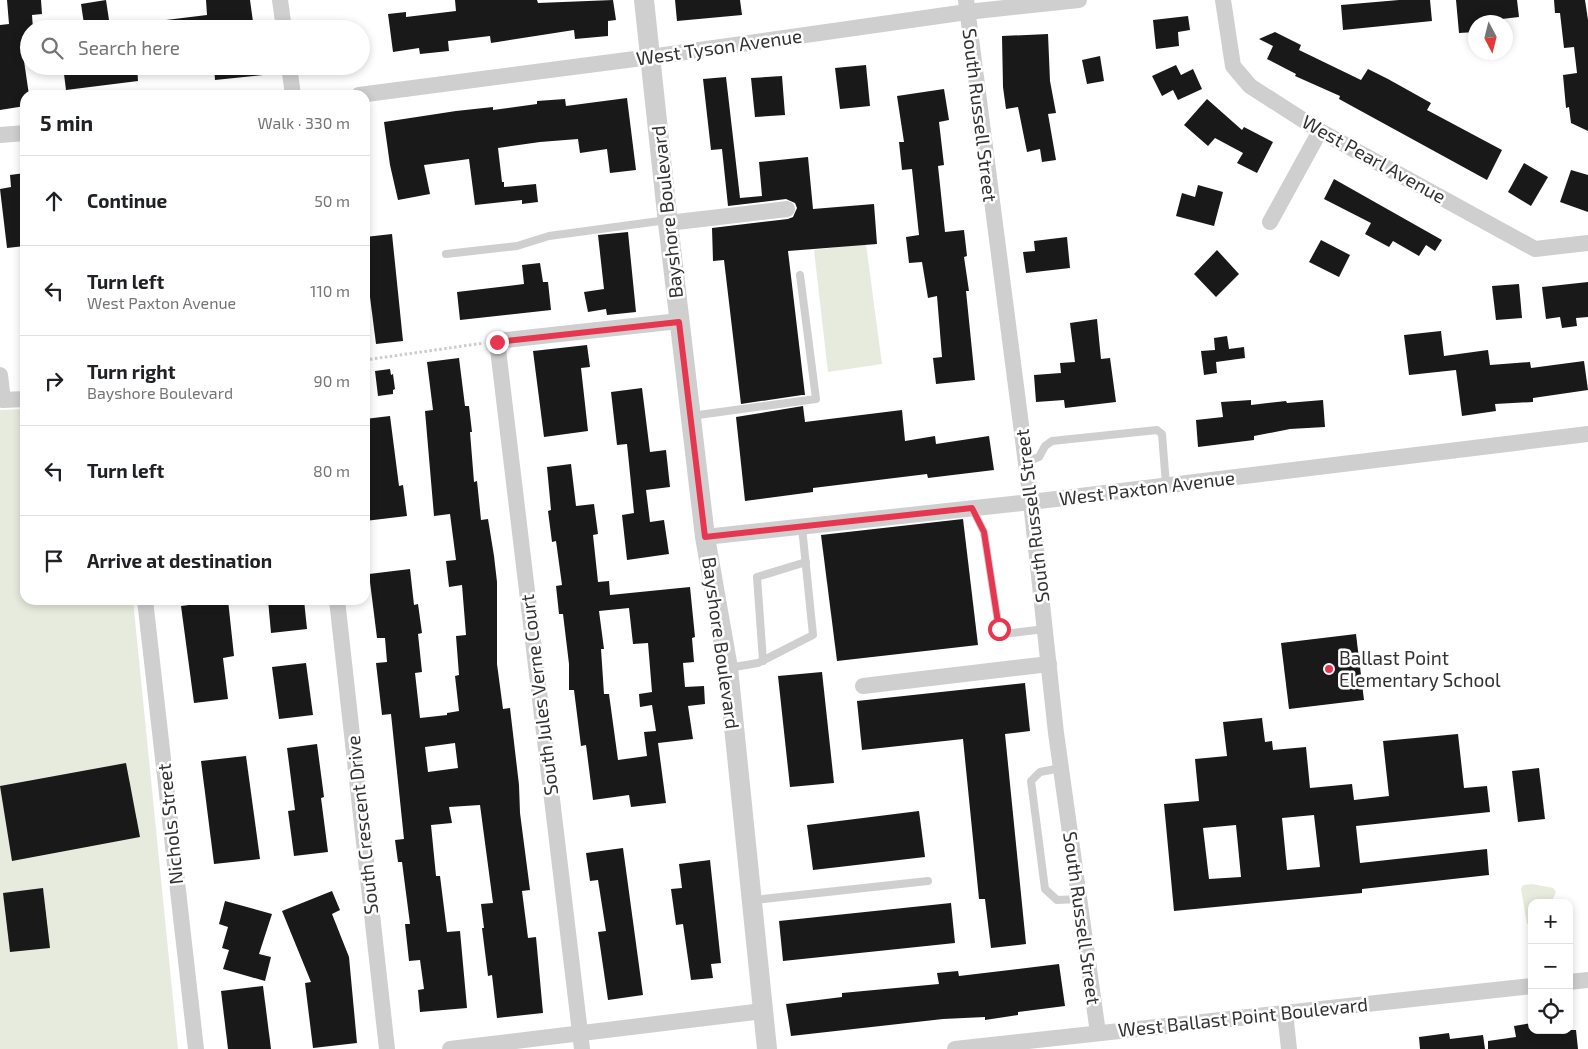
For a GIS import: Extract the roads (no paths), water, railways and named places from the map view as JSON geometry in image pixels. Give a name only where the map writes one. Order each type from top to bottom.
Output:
[{"type":"street","points":[[280,0],[283,20]]},
{"type":"street","name":"Bayshore Boulevard","points":[[644,0],[679,322],[705,537],[728,668],[767,1049]]},
{"type":"street","name":"West Tyson Avenue","points":[[370,94],[650,57],[966,6],[1079,0]]},
{"type":"street","name":"West Pearl Avenue","points":[[1223,0],[1233,66],[1250,86],[1320,131],[1535,248],[1588,243]]},
{"type":"street","name":"South Russell Street","points":[[966,6],[1032,502],[1061,768],[1098,1033]]},
{"type":"street","points":[[290,75],[292,90]]},
{"type":"street","points":[[1270,222],[1320,131]]},
{"type":"street","points":[[0,135],[20,133]]},
{"type":"street","points":[[668,222],[787,209]]},
{"type":"street","name":"South Jules Verne Court","points":[[582,1049],[497,342],[679,322]]},
{"type":"street","points":[[0,375],[3,400],[20,399]]},
{"type":"street","name":"West Paxton Avenue","points":[[705,537],[1032,502],[1588,434]]},
{"type":"street","name":"Nichols Street","points":[[146,605],[196,1049]]},
{"type":"street","name":"South Crescent Drive","points":[[338,605],[388,1049]]},
{"type":"street","points":[[863,686],[1049,664]]},
{"type":"street","points":[[1573,982],[1588,980]]},
{"type":"street","name":"West Ballast Point Boulevard","points":[[955,1049],[1528,986]]},
{"type":"street","points":[[450,1049],[763,1011]]},
{"type":"street","points":[[1285,1012],[1289,1049]]},
{"type":"lane","points":[[446,254],[517,246],[549,236],[668,222]]},
{"type":"lane","points":[[691,416],[816,399],[800,275]]},
{"type":"lane","points":[[1026,462],[1039,457],[1044,446],[1052,441],[1157,430],[1162,434],[1166,485]]},
{"type":"lane","points":[[972,508],[984,532],[999,629],[1004,634],[1045,629]]},
{"type":"lane","points":[[728,668],[763,661],[813,635],[802,527]]},
{"type":"lane","points":[[763,661],[757,577],[806,562]]},
{"type":"lane","points":[[1061,768],[1040,772],[1031,780],[1044,890],[1057,900],[1079,899]]},
{"type":"lane","points":[[752,900],[928,880]]},
{"type":"place","name":"Ballast Point Elementary School","points":[[1329,669]]}]
